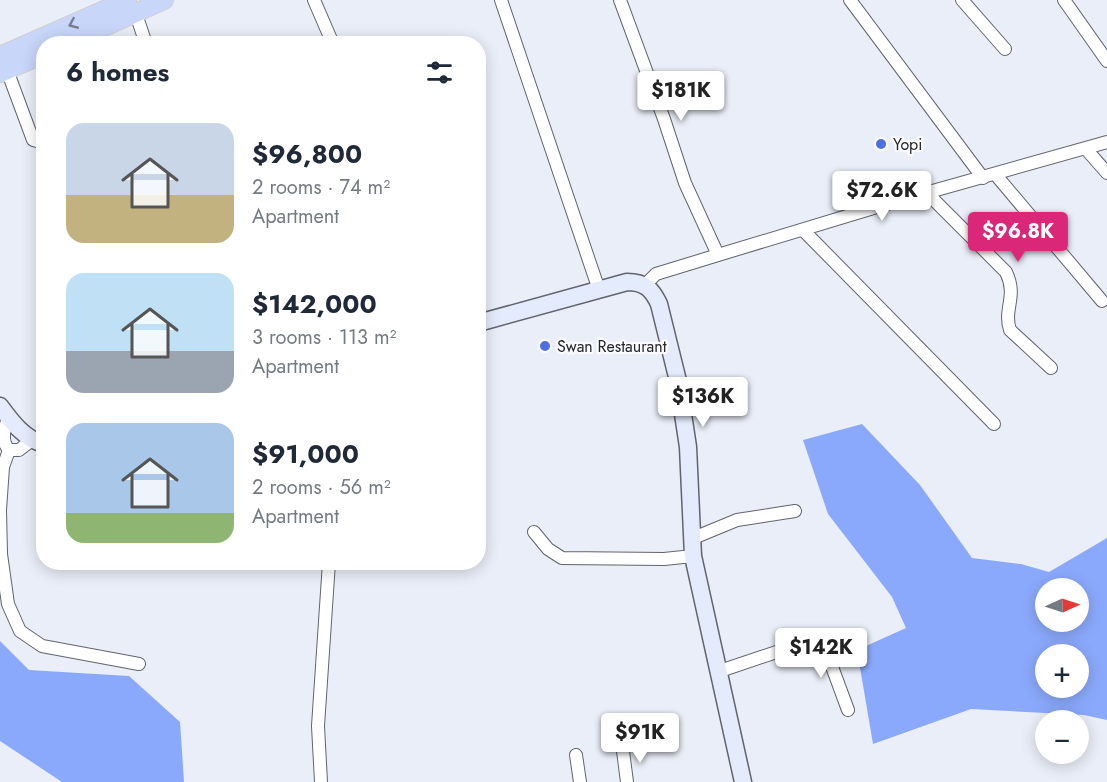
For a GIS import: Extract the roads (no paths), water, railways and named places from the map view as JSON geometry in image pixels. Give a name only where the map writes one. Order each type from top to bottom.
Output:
[{"type":"main road","points":[[60,36],[131,7],[164,0]]},
{"type":"main road","points":[[81,36],[131,7]]},
{"type":"main road","points":[[2,60],[36,46]]},
{"type":"main road","points":[[2,60],[36,55]]},
{"type":"street","points":[[314,0],[330,36]]},
{"type":"street","points":[[501,0],[599,290]]},
{"type":"street","points":[[620,0],[685,183],[718,255]]},
{"type":"street","points":[[850,0],[989,176],[1102,301]]},
{"type":"street","points":[[962,0],[1005,49]]},
{"type":"street","points":[[1064,0],[1107,60]]},
{"type":"street","points":[[131,7],[143,36]]},
{"type":"street","points":[[2,60],[28,130],[33,140],[36,141]]},
{"type":"street","points":[[645,285],[656,274],[1107,142]]},
{"type":"street","points":[[1086,149],[1107,173]]},
{"type":"street","points":[[927,193],[1006,272],[1010,279],[1012,294],[1008,313],[1010,330],[1051,368]]},
{"type":"street","points":[[803,230],[994,424]]},
{"type":"street","points":[[486,321],[627,282],[645,285],[654,294],[659,304],[678,381],[688,447],[692,548],[743,782]]},
{"type":"street","points":[[4,411],[36,440]]},
{"type":"street","points":[[4,411],[4,444],[9,450]]},
{"type":"street","points":[[9,450],[19,450],[36,443]]},
{"type":"street","points":[[9,450],[3,467],[0,510],[1,554],[8,604],[20,631],[42,646],[139,664]]},
{"type":"street","points":[[534,532],[548,549],[562,558],[664,559],[692,548],[737,520],[795,511]]},
{"type":"street","points":[[321,782],[318,726],[328,570]]},
{"type":"street","points":[[720,671],[821,638],[848,710]]},
{"type":"street","points":[[623,751],[627,782]]},
{"type":"street","points":[[576,755],[580,782]]},
{"type":"water","points":[[862,424],[920,485],[972,558],[1021,564],[1049,572],[1107,538],[1107,720],[1089,716],[1089,710],[1035,710],[1035,712],[971,709],[873,744],[857,650],[906,628],[892,597],[828,514],[803,440]]},
{"type":"water","points":[[0,641],[29,670],[129,676],[180,722],[184,782],[62,782],[0,741]]},
{"type":"place","name":"Yopi","points":[[881,144]]},
{"type":"place","name":"Swan Restaurant","points":[[545,346]]}]
